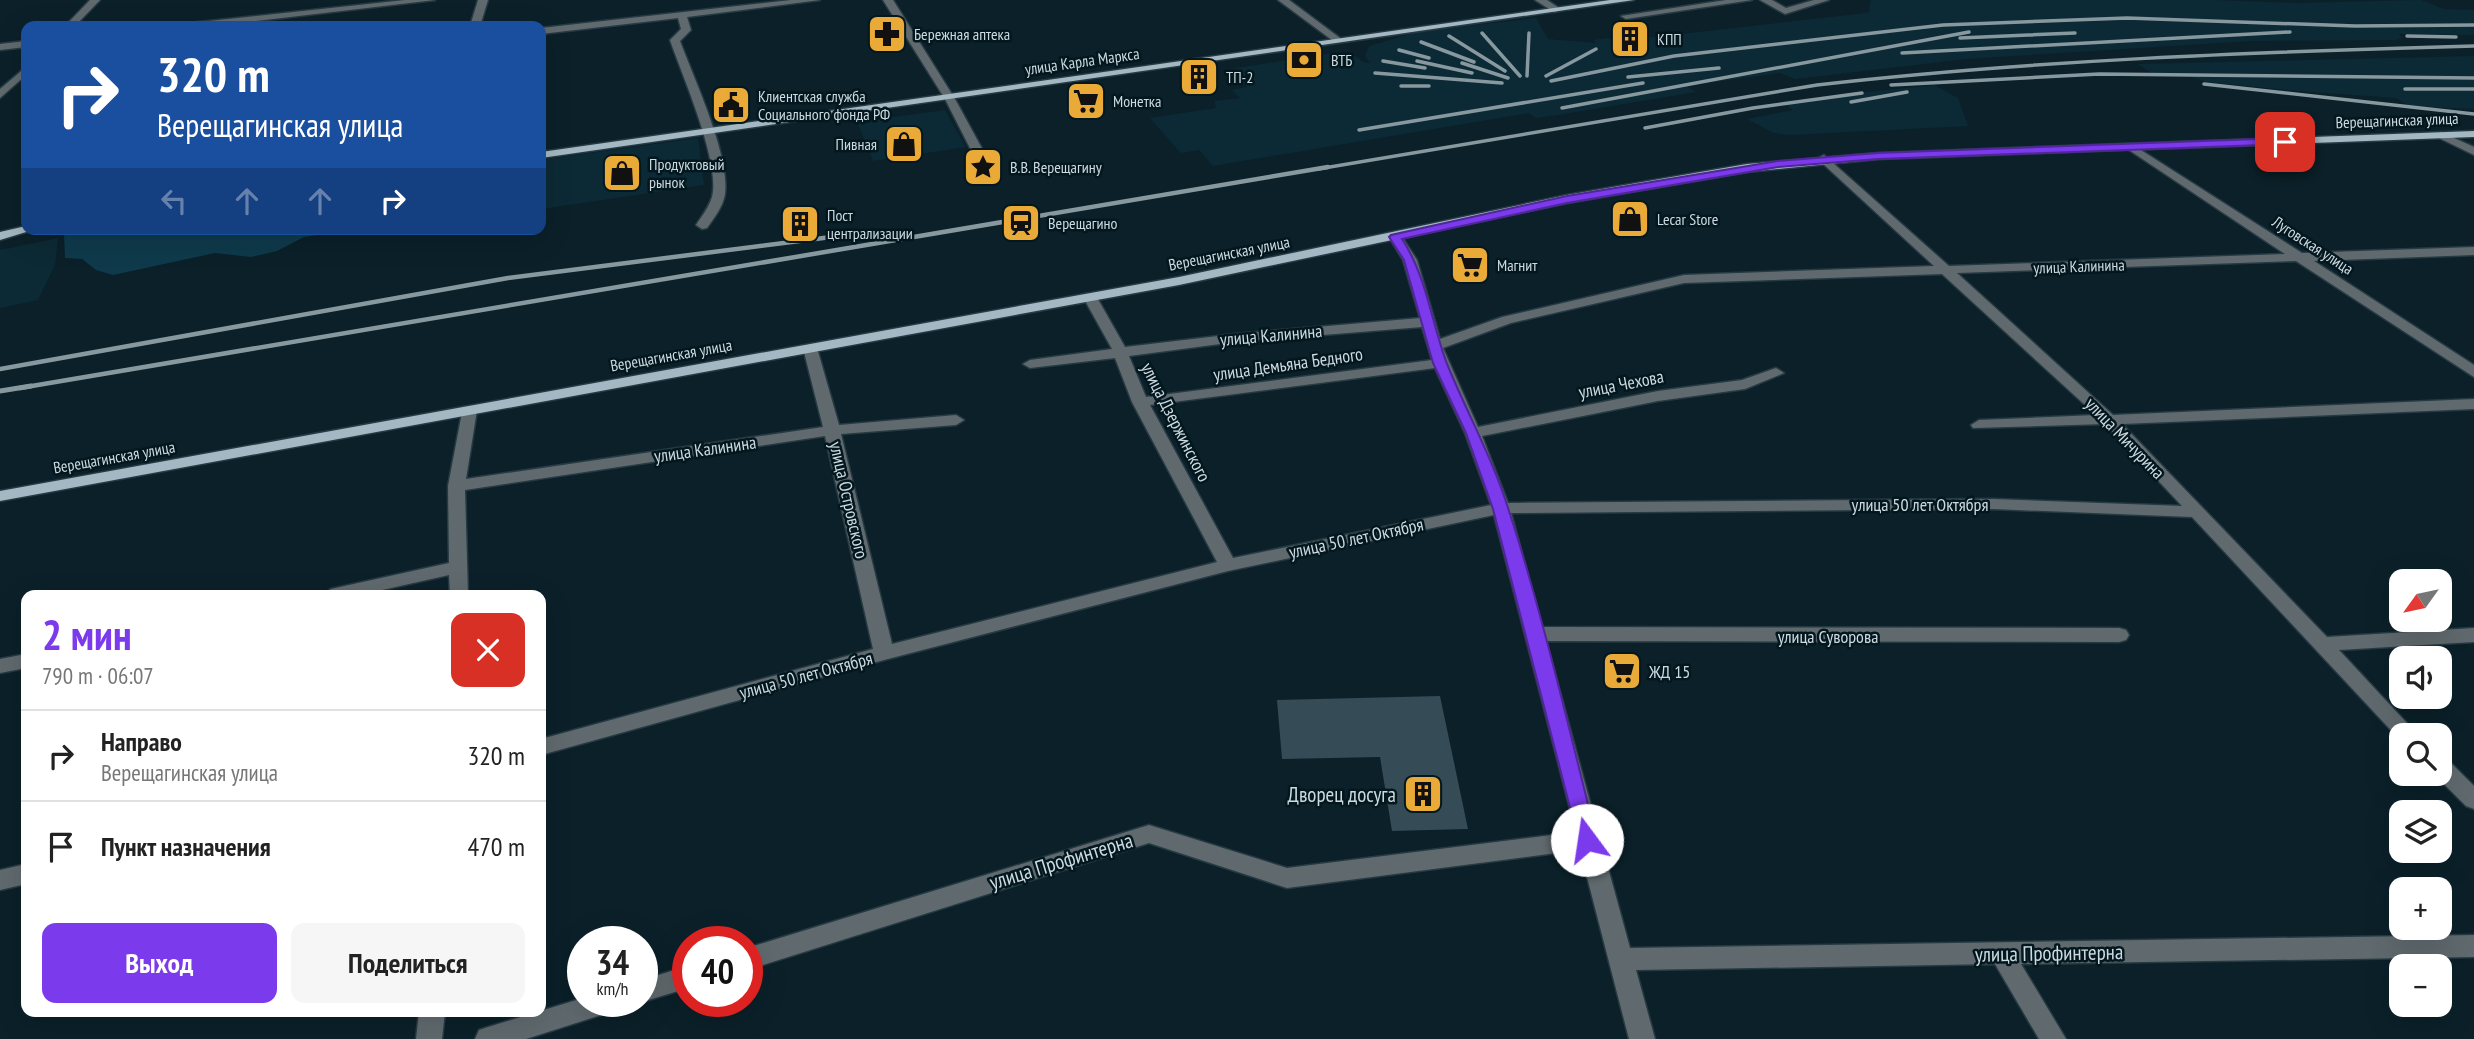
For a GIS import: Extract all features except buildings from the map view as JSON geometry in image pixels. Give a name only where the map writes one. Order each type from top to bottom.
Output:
[{"type":"main road","name":"улица Карла Маркса","points":[[546,154],[950,99],[1629,0]]},
{"type":"main road","name":"Верещагинская улица","points":[[0,496],[1090,297],[1634,187],[1747,168],[1824,159],[2474,134]]},
{"type":"main road","points":[[0,236],[21,231]]},
{"type":"street","points":[[75,21],[95,0]]},
{"type":"street","points":[[236,21],[430,0]]},
{"type":"street","points":[[477,21],[483,0]]},
{"type":"street","points":[[546,30],[815,0]]},
{"type":"street","points":[[888,0],[950,99],[979,154]]},
{"type":"street","points":[[1283,0],[1339,41]]},
{"type":"street","points":[[1540,0],[1557,10]]},
{"type":"street","points":[[1626,16],[1747,0]]},
{"type":"street","points":[[1765,0],[1785,11],[1824,0]]},
{"type":"street","points":[[682,16],[686,30],[675,40],[706,132],[719,191],[715,205],[702,225]]},
{"type":"street","points":[[0,47],[21,45]]},
{"type":"street","points":[[1,94],[21,75]]},
{"type":"street","points":[[1,94],[21,91]]},
{"type":"street","points":[[2441,135],[2474,152]]},
{"type":"street","name":"Луговская улица","points":[[2133,148],[2474,372]]},
{"type":"street","name":"улица Мичурина","points":[[1824,159],[1935,262],[1949,270],[2110,420],[2194,512],[2396,723]]},
{"type":"street","points":[[1395,237],[1410,260],[1437,355],[1473,433],[1501,509],[1536,634],[1587,840],[1623,959],[1642,1039]]},
{"type":"street","name":"улица Калинина","points":[[1684,279],[2474,251]]},
{"type":"street","name":"улица Демьяна Бедного","points":[[1140,402],[1437,355],[1507,320],[1684,279]]},
{"type":"street","name":"улица Дзержинского","points":[[1090,297],[1120,351],[1140,402],[1228,565]]},
{"type":"street","name":"улица Калинина","points":[[1030,364],[1235,338],[1429,322]]},
{"type":"street","name":"улица Островского","points":[[810,348],[884,653]]},
{"type":"street","name":"улица Чехова","points":[[1473,433],[1658,396],[1745,384],[1776,373]]},
{"type":"street","points":[[1979,425],[2474,404]]},
{"type":"street","points":[[459,590],[456,486],[469,410]]},
{"type":"street","name":"улица Калинина","points":[[456,486],[832,430],[956,421]]},
{"type":"street","name":"улица 50 лет Октября","points":[[546,746],[884,653],[1228,565],[1501,509],[1993,504],[2194,512]]},
{"type":"street","points":[[354,590],[460,567]]},
{"type":"street","name":"улица Суворова","points":[[1536,634],[2119,635]]},
{"type":"street","points":[[2320,644],[2474,635]]},
{"type":"street","points":[[0,666],[21,662]]},
{"type":"street","points":[[2452,778],[2474,800]]},
{"type":"street","name":"улица Профинтерна","points":[[763,953],[1149,834],[1287,878],[1587,840]]},
{"type":"street","points":[[0,880],[21,875]]},
{"type":"street","name":"улица Профинтерна","points":[[1623,959],[2474,946]]},
{"type":"street","points":[[2002,954],[2053,1039]]},
{"type":"street","points":[[488,1039],[567,1015]]},
{"type":"street","points":[[429,1039],[431,1017]]},
{"type":"shaded area","points":[[1871,0],[2213,0],[2297,3],[2421,0],[2444,9],[2474,10],[2474,35],[2399,34],[2402,38],[2397,40],[2251,41],[1966,59],[1795,79],[1780,73],[1687,86],[1696,92],[1564,114],[1536,118],[1529,113],[1213,166],[1199,150],[1181,153],[1150,118],[1216,108],[1214,101],[1240,98],[1232,90],[1247,87],[1229,69],[1333,53],[1355,56],[1365,63],[1370,63],[1365,56],[1369,46],[1417,32],[1536,18],[1548,39],[1596,43],[1593,40],[1607,38],[1616,42],[1630,37],[1636,39],[1865,13],[1869,12]]},
{"type":"shaded area","points":[[2474,56],[2474,109],[2409,106],[2396,98],[2206,82],[2193,77],[2154,75],[2138,64]]},
{"type":"shaded area","points":[[1934,85],[1958,98],[1968,126],[1789,135],[1774,133],[1747,119],[1793,110],[1781,101]]},
{"type":"shaded area","points":[[945,110],[966,147],[873,161],[857,122]]},
{"type":"shaded area","name":"Продуктовый рынок","points":[[698,138],[704,185],[546,208],[546,159]]},
{"type":"shaded area","points":[[64,235],[318,235],[304,237],[277,251],[251,257],[215,253],[113,275],[96,270],[82,259],[65,258]]},
{"type":"shaded area","points":[[58,238],[55,265],[38,300],[0,308],[0,250]]},
{"type":"railway","points":[[1551,81],[1674,56],[1943,25],[2127,18],[2355,26],[2474,25]]},
{"type":"railway","points":[[1562,108],[1969,32]]},
{"type":"railway","points":[[1902,53],[2290,32]]},
{"type":"railway","points":[[1482,33],[1520,76]]},
{"type":"railway","points":[[1527,76],[1529,33]]},
{"type":"railway","points":[[1960,38],[2075,33]]},
{"type":"railway","points":[[1449,36],[1505,71]]},
{"type":"railway","points":[[2407,36],[2456,37]]},
{"type":"railway","points":[[1421,42],[1474,62]]},
{"type":"railway","points":[[1318,169],[1817,85],[1899,76],[2145,58],[2474,46]]},
{"type":"railway","points":[[1546,76],[1596,49]]},
{"type":"railway","points":[[1399,50],[1429,58]]},
{"type":"railway","points":[[1383,61],[1425,68]]},
{"type":"railway","points":[[1417,61],[1472,73]]},
{"type":"railway","points":[[1462,63],[1508,78]]},
{"type":"railway","points":[[1628,77],[1719,68]]},
{"type":"railway","points":[[1375,73],[1502,83]]},
{"type":"railway","points":[[1891,85],[2099,74],[2474,78]]},
{"type":"railway","points":[[1359,130],[1643,83]]},
{"type":"railway","points":[[2204,84],[2474,114]]},
{"type":"railway","points":[[1401,86],[1429,86]]},
{"type":"railway","points":[[2405,89],[2474,89]]},
{"type":"railway","points":[[1851,102],[1907,92]]},
{"type":"railway","points":[[1645,128],[1753,108],[1862,93]]},
{"type":"railway","points":[[20,388],[1328,167]]},
{"type":"railway","points":[[0,369],[508,278],[863,233]]},
{"type":"railway","points":[[0,391],[31,386]]},
{"type":"place","name":"Бережная аптека","points":[[887,34]]},
{"type":"place","name":"КПП","points":[[1630,39]]},
{"type":"place","name":"ВТБ","points":[[1304,60]]},
{"type":"place","name":"ТП-2","points":[[1199,77]]},
{"type":"place","name":"Монетка","points":[[1086,101]]},
{"type":"place","name":"Клиентская служба Социального фонда РФ","points":[[731,105]]},
{"type":"place","name":"Пивная","points":[[904,144]]},
{"type":"place","name":"В.В. Верещагину","points":[[983,167]]},
{"type":"place","name":"Продуктовый рынок","points":[[622,173]]},
{"type":"place","name":"Lecar Store","points":[[1630,219]]},
{"type":"place","name":"Верещагино","points":[[1021,223]]},
{"type":"place","name":"Пост централизации","points":[[800,224]]},
{"type":"place","name":"Магнит","points":[[1470,265]]},
{"type":"place","name":"ЖД 15","points":[[1622,671]]},
{"type":"place","name":"Дворец досуга","points":[[1423,794]]},
{"type":"route","points":[[1587,840],[1536,634],[1501,509],[1473,433],[1440,363],[1410,260],[1395,237],[1567,199],[1778,164],[1851,157],[2285,142]]}]
